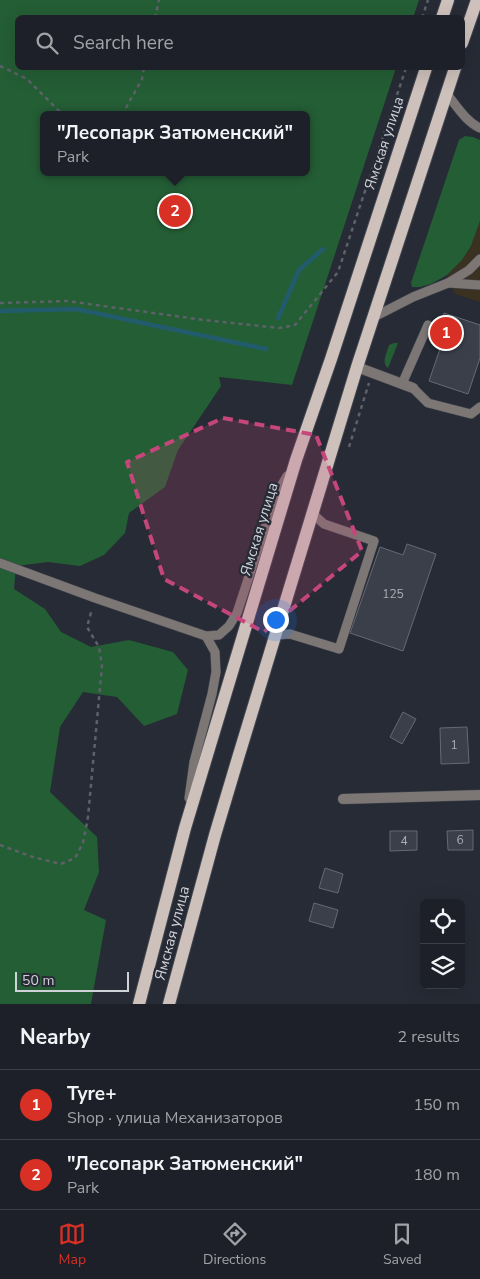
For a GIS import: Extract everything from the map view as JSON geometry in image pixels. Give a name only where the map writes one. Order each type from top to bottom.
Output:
[{"type":"main road","points":[[443,15],[448,0]]},
{"type":"main road","points":[[465,35],[477,0]]},
{"type":"main road","name":"Ямская улица","points":[[139,1004],[185,828],[296,460],[425,70]]},
{"type":"main road","name":"Ямская улица","points":[[169,1004],[215,835],[276,635],[358,367],[454,70]]},
{"type":"street","points":[[358,367],[413,388]]},
{"type":"street","points":[[343,799],[480,795]]},
{"type":"lane","points":[[446,92],[465,117],[480,128]]},
{"type":"lane","points":[[374,317],[448,283],[469,270],[480,259]]},
{"type":"lane","points":[[448,283],[480,285]]},
{"type":"lane","points":[[402,384],[428,325]]},
{"type":"lane","points":[[413,388],[428,403],[471,414],[480,406]]},
{"type":"lane","points":[[0,563],[206,636],[219,635],[229,626],[236,613],[275,497],[296,460]]},
{"type":"lane","points":[[276,635],[290,634],[339,649],[374,541],[324,524],[313,514]]},
{"type":"lane","points":[[185,828],[194,762],[216,672],[215,652],[206,636]]},
{"type":"path","points":[[156,15],[159,0]]},
{"type":"path","points":[[423,15],[428,0]]},
{"type":"path","points":[[0,66],[27,79],[60,111]]},
{"type":"path","points":[[124,111],[142,79],[144,70]]},
{"type":"path","points":[[0,303],[67,301],[204,320],[279,328],[295,325],[338,272],[405,70]]},
{"type":"path","points":[[0,845],[60,864],[76,858],[83,843],[88,816],[102,666],[99,647],[87,627],[95,598]]},
{"type":"highlighted area","points":[[223,418],[316,435],[362,551],[264,632],[164,579],[127,462]]},
{"type":"shaded area","points":[[480,221],[480,302],[455,294],[447,275],[462,260],[471,246]]},
{"type":"green space","points":[[0,0],[419,0],[414,15],[15,15],[15,70],[395,70],[292,385],[219,377],[221,386],[178,450],[165,487],[129,513],[125,533],[104,555],[80,566],[48,562],[16,566],[14,589],[45,609],[61,632],[91,647],[129,640],[173,652],[188,670],[177,714],[144,726],[117,697],[83,692],[60,727],[50,792],[97,837],[99,872],[84,910],[106,920],[91,1004],[0,1004]]},
{"type":"green space","points":[[465,136],[480,140],[480,221],[471,246],[462,260],[447,275],[431,284],[412,287],[411,283],[459,140]]},
{"type":"green space","points":[[398,343],[388,368],[385,363],[385,357],[389,345]]},
{"type":"building","points":[[444,313],[480,325],[480,358],[468,394],[429,381],[442,343],[435,341]]},
{"type":"building","points":[[407,544],[436,554],[403,651],[350,633],[380,547],[403,555]]},
{"type":"building","points":[[403,712],[416,719],[402,744],[390,737]]},
{"type":"building","points":[[467,727],[469,763],[441,764],[440,728]]},
{"type":"building","points":[[473,830],[473,850],[448,850],[447,831]]},
{"type":"building","points":[[390,831],[417,831],[417,850],[390,851]]},
{"type":"building","points":[[325,868],[343,874],[338,893],[319,888]]},
{"type":"building","points":[[314,903],[338,910],[333,928],[309,921]]},
{"type":"waterway","points":[[278,318],[299,270],[323,249]]},
{"type":"waterway","points":[[0,311],[76,309],[266,349]]},
{"type":"place","name":"\"Лесопарк Затюменский\"","points":[[175,211]]},
{"type":"place","name":"Tyre+","points":[[446,333]]}]
